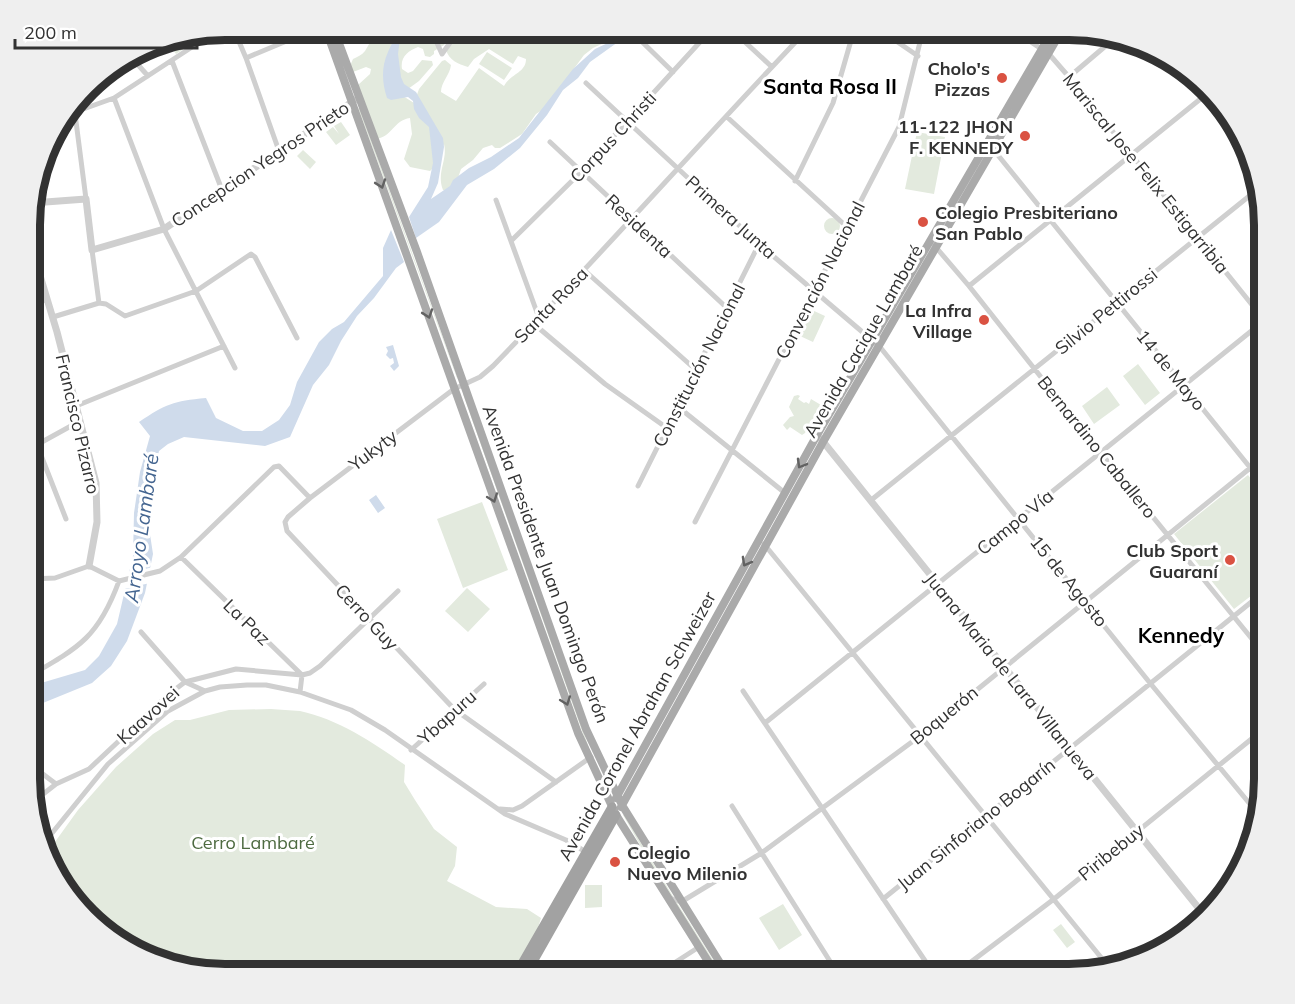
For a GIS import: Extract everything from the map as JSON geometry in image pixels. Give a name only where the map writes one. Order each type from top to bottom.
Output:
[{"type":"highway","name":"Avenida Coronel Abrahan Schweizer","points":[[522,963],[586,852],[617,809]]},
{"type":"highway","name":"Avenida Coronel Abrahan Schweizer","points":[[532,963],[617,809]]},
{"type":"main road","points":[[333,40],[356,99]]},
{"type":"main road","name":"Avenida Cacique Lambaré","points":[[1045,51],[1049,41]]},
{"type":"main road","name":"Avenida Cacique Lambaré","points":[[762,542],[820,439],[872,339],[930,240],[1053,41]]},
{"type":"main road","name":"Avenida Presidente Juan Domingo Perón","points":[[356,99],[417,252],[465,385],[562,677],[578,733],[617,809],[666,895],[709,964]]},
{"type":"main road","name":"Avenida Presidente Juan Domingo Perón","points":[[356,99],[394,220],[454,389],[562,677],[617,796]]},
{"type":"main road","name":"Avenida Cacique Lambaré","points":[[785,493],[880,347],[937,248],[990,146]]},
{"type":"main road","name":"Avenida Coronel Abrahan Schweizer","points":[[617,809],[762,542],[785,493]]},
{"type":"main road","name":"Avenida Coronel Abrahan Schweizer","points":[[617,809],[617,796],[762,542]]},
{"type":"main road","points":[[609,777],[620,780],[631,772]]},
{"type":"main road","name":"Avenida Presidente Juan Domingo Perón","points":[[617,809],[720,964]]},
{"type":"street","points":[[238,40],[279,152]]},
{"type":"street","points":[[246,58],[289,40]]},
{"type":"street","points":[[436,40],[442,54],[452,40]]},
{"type":"street","points":[[641,40],[673,72]]},
{"type":"street","name":"Corpus Christi","points":[[511,241],[581,172],[701,41]]},
{"type":"street","points":[[743,41],[772,67]]},
{"type":"street","name":"Santa Rosa","points":[[465,385],[480,377],[493,366],[534,324],[633,220],[678,168],[797,41]]},
{"type":"street","points":[[795,181],[833,104],[851,41]]},
{"type":"street","points":[[896,41],[918,56]]},
{"type":"street","name":"Convención Nacional","points":[[695,522],[902,120],[921,41]]},
{"type":"street","name":"Mariscal Jose Felix Estigarribia","points":[[1030,41],[1045,51],[1069,77],[1254,306]]},
{"type":"street","points":[[84,106],[114,98],[200,42]]},
{"type":"street","points":[[1069,77],[1107,44]]},
{"type":"street","points":[[172,61],[222,190]]},
{"type":"street","points":[[137,63],[148,76]]},
{"type":"street","name":"Primera Junta","points":[[586,83],[759,244],[880,347]]},
{"type":"street","points":[[969,286],[1202,97]]},
{"type":"street","points":[[114,98],[164,229],[235,368]]},
{"type":"street","name":"Concepcion Yegros Prieto","points":[[92,250],[164,229],[356,99]]},
{"type":"street","points":[[727,117],[847,227]]},
{"type":"street","points":[[75,118],[99,303]]},
{"type":"street","name":"Residenta","points":[[550,142],[728,309]]},
{"type":"street","name":"14 de Mayo","points":[[990,146],[1254,473]]},
{"type":"street","name":"Silvio Pettirossi","points":[[870,501],[1252,194]]},
{"type":"street","points":[[42,202],[86,199]]},
{"type":"street","points":[[496,200],[539,318]]},
{"type":"street","name":"Bernardino Caballero","points":[[930,240],[1254,642]]},
{"type":"street","name":"Constitución Nacional","points":[[638,486],[759,244]]},
{"type":"street","points":[[53,318],[99,303],[106,304],[125,316],[196,291],[251,254],[297,338]]},
{"type":"street","points":[[584,270],[696,370]]},
{"type":"street","name":"Francisco Pizarro","points":[[40,278],[53,318],[96,483],[97,522],[89,566]]},
{"type":"street","points":[[40,303],[46,299]]},
{"type":"street","points":[[534,324],[605,384],[667,428]]},
{"type":"street","name":"Campo Vía","points":[[765,723],[1254,329]]},
{"type":"street","points":[[76,406],[224,346]]},
{"type":"street","name":"15 de Agosto","points":[[880,347],[1252,807]]},
{"type":"street","name":"Yukyty","points":[[285,522],[310,498],[454,389],[465,385]]},
{"type":"street","points":[[677,406],[785,493]]},
{"type":"street","points":[[40,443],[80,421]]},
{"type":"street","name":"Juana Maria de Lara Villanueva","points":[[820,439],[1200,909]]},
{"type":"street","points":[[40,461],[66,519]]},
{"type":"street","name":"Boquerón","points":[[681,902],[760,854],[920,736],[1254,465]]},
{"type":"street","points":[[41,579],[55,578],[89,566],[120,581],[160,571],[181,557],[274,467],[279,466],[310,498]]},
{"type":"street","name":"Cerro Guy","points":[[285,522],[287,531],[454,709],[556,782]]},
{"type":"street","points":[[762,542],[1103,960]]},
{"type":"street","name":"La Paz","points":[[181,557],[302,675]]},
{"type":"street","points":[[41,669],[73,650],[90,635],[106,612],[120,581]]},
{"type":"street","points":[[300,692],[302,675],[320,666],[398,591]]},
{"type":"street","name":"Juan Sinforiano Bogarín","points":[[883,899],[1254,600]]},
{"type":"street","points":[[141,632],[185,682],[206,691]]},
{"type":"street","name":"Kaavovei","points":[[41,795],[56,783],[88,769],[185,682],[236,669],[302,675]]},
{"type":"street","name":"Ybapuru","points":[[411,750],[484,684]]},
{"type":"street","points":[[49,836],[95,778],[122,750],[168,711],[206,691],[220,687],[266,685],[300,692],[359,715],[385,730],[505,814],[566,840],[586,852]]},
{"type":"street","points":[[743,691],[927,964]]},
{"type":"street","name":"Piribebuy","points":[[968,964],[1054,899],[1254,737]]},
{"type":"street","points":[[500,809],[513,810],[522,806],[597,752]]},
{"type":"street","points":[[41,773],[56,783]]},
{"type":"street","points":[[732,806],[760,854],[831,964]]},
{"type":"street","points":[[666,895],[674,901],[681,902]]},
{"type":"street","points":[[673,964],[699,947]]},
{"type":"green space","points":[[372,40],[382,43],[384,40],[448,40],[430,57],[425,56],[423,49],[418,47],[404,58],[402,69],[408,73],[413,71],[422,60],[432,61],[433,65],[403,96],[414,103],[419,89],[442,61],[445,60],[451,65],[441,92],[456,101],[479,68],[504,86],[521,71],[525,64],[526,59],[518,56],[513,64],[489,49],[474,59],[468,67],[454,61],[449,56],[446,50],[454,40],[609,40],[584,55],[545,108],[536,114],[522,134],[500,148],[492,145],[483,148],[461,169],[456,184],[448,191],[443,190],[441,184],[445,155],[444,144],[430,171],[410,167],[404,159],[412,134],[410,118],[400,122],[386,135],[376,139],[358,85],[370,74],[371,69],[366,67],[353,72],[350,66],[353,59],[364,52]]},
{"type":"green space","points":[[191,44],[176,54],[172,48]]},
{"type":"green space","points":[[487,52],[512,68],[504,80],[479,64]]},
{"type":"green space","points":[[358,108],[360,109],[458,379],[457,378]]},
{"type":"green space","points":[[341,122],[350,135],[336,145],[326,132],[333,127],[339,134],[334,126]]},
{"type":"green space","points":[[917,132],[945,137],[934,194],[905,189]]},
{"type":"green space","points":[[303,150],[316,162],[310,169],[297,156]]},
{"type":"green space","points":[[829,218],[835,218],[840,226],[838,232],[829,234],[824,229],[824,223]]},
{"type":"green space","points":[[812,310],[825,316],[813,342],[800,336]]},
{"type":"green space","points":[[1138,364],[1160,393],[1145,405],[1123,376]]},
{"type":"green space","points":[[1107,387],[1120,405],[1094,424],[1082,406]]},
{"type":"green space","points":[[463,394],[464,394],[589,748]]},
{"type":"green space","points":[[794,396],[800,396],[798,399],[804,403],[809,404],[811,399],[821,405],[802,435],[790,427],[787,430],[783,425],[794,416],[789,407]]},
{"type":"green space","name":"Club Sport Guaraní","points":[[1248,475],[1254,482],[1254,594],[1234,609],[1174,534]]},
{"type":"green space","points":[[482,502],[508,570],[463,588],[437,519]]},
{"type":"green space","points":[[467,588],[490,609],[468,632],[445,611]]},
{"type":"green space","name":"Cerro Lambaré","points":[[271,709],[300,711],[314,715],[368,740],[405,765],[404,782],[415,800],[434,829],[457,847],[455,866],[447,881],[496,907],[527,909],[541,918],[537,931],[519,963],[213,963],[189,960],[154,949],[103,918],[72,881],[53,845],[78,810],[116,767],[153,734],[175,720],[190,720],[229,710]]},
{"type":"green space","points":[[623,815],[715,964],[712,964],[671,899]]},
{"type":"green space","points":[[585,885],[602,885],[602,907],[585,908]]},
{"type":"green space","points":[[783,904],[802,935],[779,950],[759,918]]},
{"type":"green space","points":[[1061,924],[1075,942],[1067,948],[1053,930]]},
{"type":"water","points":[[394,40],[400,40],[398,54],[404,84],[416,92],[443,138],[444,147],[438,183],[431,199],[450,186],[453,180],[469,168],[491,157],[519,138],[573,69],[595,49],[612,40],[620,40],[590,62],[578,78],[563,90],[547,115],[520,148],[494,169],[467,185],[439,222],[416,238],[409,217],[428,187],[433,163],[429,127],[419,118],[413,101],[408,97],[391,100],[387,98],[383,75],[388,52]]},
{"type":"water","name":"Arroyo Lambaré","points":[[391,230],[404,262],[396,268],[374,298],[357,316],[329,365],[313,385],[290,437],[265,446],[184,437],[159,451],[146,508],[153,554],[145,593],[127,641],[111,666],[92,683],[41,704],[41,683],[85,670],[99,656],[117,624],[133,556],[134,513],[140,472],[150,436],[139,422],[170,404],[206,398],[216,418],[243,431],[262,431],[279,420],[290,405],[297,382],[319,342],[332,329],[344,322],[383,276],[383,248]]},
{"type":"water","points":[[393,345],[399,366],[394,371],[390,366],[394,363],[393,358],[390,359],[386,355],[388,351],[386,347]]},
{"type":"water","points":[[376,495],[385,508],[378,513],[369,500]]},
{"type":"pier","points":[[153,567],[150,583],[124,589],[125,574]]},
{"type":"place","name":"Cholo's Pizzas","points":[[1002,78]]},
{"type":"place","name":"11-122 JHON F. KENNEDY","points":[[1025,136]]},
{"type":"place","name":"Colegio Presbiteriano San Pablo","points":[[923,222]]},
{"type":"place","name":"La Infra Village","points":[[984,320]]},
{"type":"place","name":"Club Sport Guaraní","points":[[1230,560]]},
{"type":"place","name":"Colegio Nuevo Milenio","points":[[615,862]]},
{"type":"district","name":"Santa Rosa II","points":[[830,86]]},
{"type":"district","name":"Kennedy","points":[[1181,635]]}]
